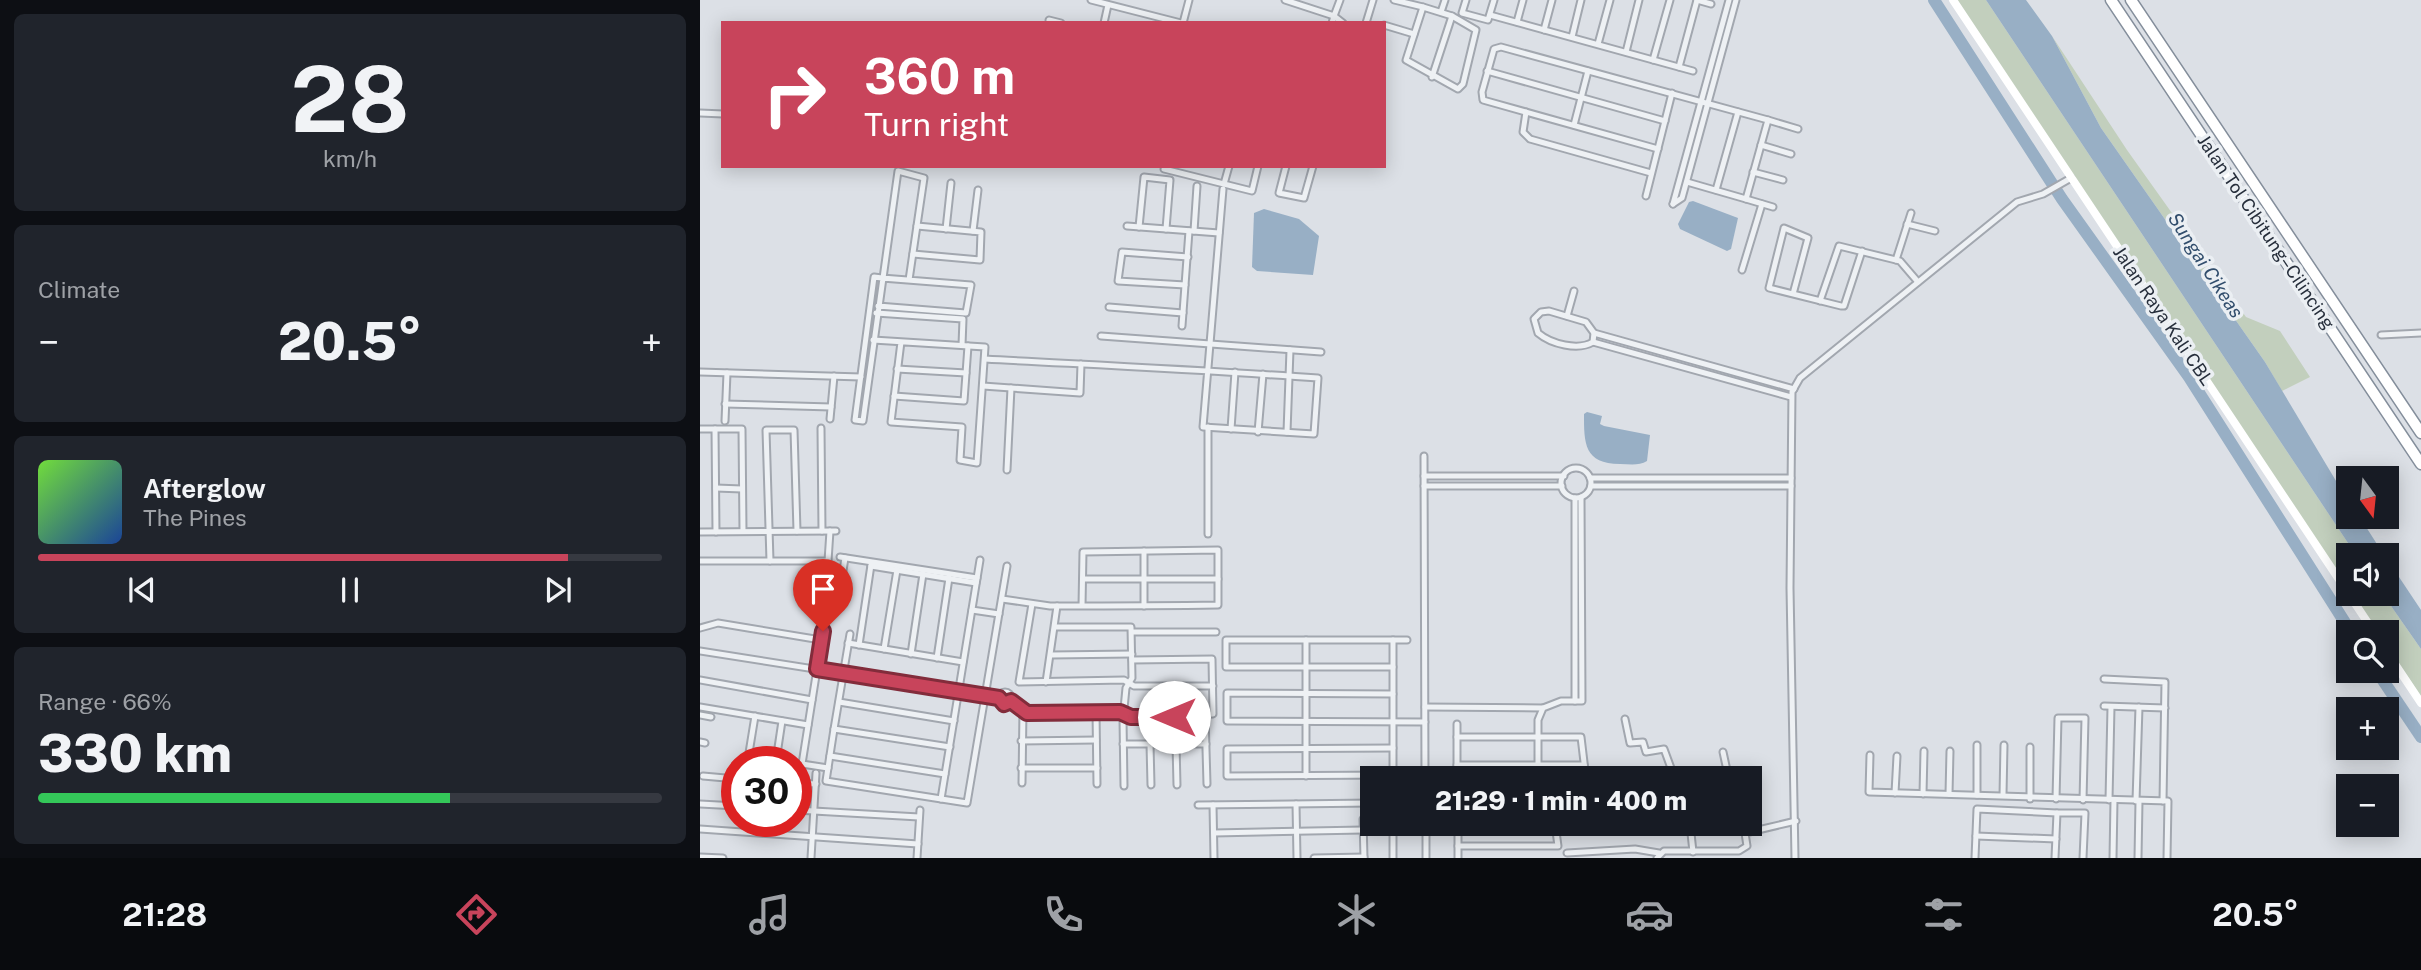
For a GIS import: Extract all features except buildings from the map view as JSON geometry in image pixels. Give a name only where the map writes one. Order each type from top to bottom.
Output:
[{"type":"highway","name":"Jalan Tol Cibitung–Cilincing","points":[[2111,0],[2421,464]]},
{"type":"highway","name":"Jalan Tol Cibitung–Cilincing","points":[[2131,0],[2421,432]]},
{"type":"main road","name":"Jalan Raya Kali CBL","points":[[1953,0],[2366,620]]},
{"type":"main road","points":[[2399,670],[2421,702]]},
{"type":"street","points":[[1091,0],[1108,5],[1118,4],[1175,21]]},
{"type":"street","points":[[1183,21],[1189,0]]},
{"type":"street","points":[[1285,0],[1333,20],[1339,0]]},
{"type":"street","points":[[1303,8],[1306,0]]},
{"type":"street","points":[[1366,21],[1373,0]]},
{"type":"street","points":[[1394,0],[1423,7],[1452,16],[1476,30],[1463,84],[1455,89],[1406,60],[1423,7]]},
{"type":"street","points":[[1441,12],[1445,0]]},
{"type":"street","points":[[1466,0],[1462,13],[1488,20],[1494,0]]},
{"type":"street","points":[[1517,22],[1523,0]]},
{"type":"street","points":[[1544,30],[1552,0]]},
{"type":"street","points":[[1572,37],[1581,0]]},
{"type":"street","points":[[1598,44],[1610,0]]},
{"type":"street","points":[[1626,52],[1639,0]]},
{"type":"street","points":[[1653,60],[1670,0]]},
{"type":"street","points":[[1679,67],[1697,0],[1711,5]]},
{"type":"street","points":[[1730,0],[1705,102],[1687,182],[1682,198],[1673,204],[1705,102],[1736,0]]},
{"type":"street","points":[[1104,21],[1108,5]]},
{"type":"street","points":[[1490,15],[1693,71]]},
{"type":"street","points":[[1432,77],[1452,16]]},
{"type":"street","points":[[1049,20],[1053,21]]},
{"type":"street","points":[[1386,26],[1414,34]]},
{"type":"street","points":[[1658,149],[1483,100],[1482,92],[1493,52],[1499,47],[1798,129]]},
{"type":"street","points":[[1487,71],[1665,121]]},
{"type":"street","points":[[1574,125],[1588,71]]},
{"type":"street","points":[[1646,196],[1672,93]]},
{"type":"street","points":[[1716,190],[1738,111]]},
{"type":"street","points":[[1526,112],[1523,132],[1530,139],[1651,173]]},
{"type":"street","points":[[700,113],[721,114]]},
{"type":"street","points":[[1746,199],[1768,120]]},
{"type":"street","points":[[1761,145],[1791,153]]},
{"type":"street","points":[[985,359],[1081,365],[1096,363],[1208,370],[1318,378],[1314,434],[1203,427],[1208,370],[1223,187],[1228,168]]},
{"type":"street","points":[[1164,169],[1223,187],[1252,191],[1258,168]]},
{"type":"street","points":[[1285,168],[1279,193],[1304,198],[1312,168]]},
{"type":"street","points":[[870,312],[878,309],[966,313],[971,285],[882,278],[874,277],[855,420],[863,421],[874,340],[878,309],[882,278],[898,172],[924,178],[909,280]]},
{"type":"street","points":[[1754,172],[1783,180]]},
{"type":"street","points":[[1139,227],[1144,177],[1170,180],[1166,229]]},
{"type":"street","points":[[1796,858],[1789,823],[1791,397],[1794,388],[1800,378],[2017,201],[2043,194],[2071,178]]},
{"type":"street","points":[[1687,182],[1773,207]]},
{"type":"street","points":[[946,229],[951,183]]},
{"type":"street","points":[[1182,326],[1197,186]]},
{"type":"street","points":[[973,231],[978,190]]},
{"type":"street","points":[[1742,270],[1762,204]]},
{"type":"street","points":[[1896,260],[1911,213]]},
{"type":"street","points":[[1907,224],[1934,231]]},
{"type":"street","points":[[913,254],[980,260],[981,232],[917,226]]},
{"type":"street","points":[[1126,226],[1219,233]]},
{"type":"street","points":[[1793,294],[1808,238],[1784,228],[1768,286],[1793,294],[1846,304],[1862,251]]},
{"type":"street","points":[[1821,300],[1835,248],[1862,251],[1896,260],[1918,282]]},
{"type":"street","points":[[1185,285],[1118,281],[1122,252],[1188,257]]},
{"type":"street","points":[[1567,316],[1574,291]]},
{"type":"street","points":[[1109,307],[1183,313]]},
{"type":"street","points":[[878,309],[963,319],[966,373],[964,401],[894,396]]},
{"type":"street","points":[[1791,397],[1593,342],[1581,348],[1538,333],[1534,318],[1541,312],[1549,311],[1586,322],[1594,333],[1794,388]]},
{"type":"street","points":[[1593,342],[1594,333]]},
{"type":"street","points":[[2381,335],[2421,333]]},
{"type":"street","points":[[1101,336],[1321,352]]},
{"type":"street","points":[[866,340],[874,340],[985,347],[977,463],[960,460],[962,427],[891,422],[901,342]]},
{"type":"street","points":[[1287,432],[1290,350]]},
{"type":"street","points":[[1686,368],[1688,359]]},
{"type":"street","points":[[983,386],[1080,393],[1081,365]]},
{"type":"street","points":[[897,369],[966,373]]},
{"type":"street","points":[[700,372],[861,377]]},
{"type":"street","points":[[1231,429],[1235,372]]},
{"type":"street","points":[[725,421],[727,373]]},
{"type":"street","points":[[1258,432],[1263,374]]},
{"type":"street","points":[[830,419],[834,376]]},
{"type":"street","points":[[1007,470],[1011,388]]},
{"type":"street","points":[[725,404],[831,407]]},
{"type":"street","points":[[1208,427],[1208,534]]},
{"type":"street","points":[[821,428],[821,531]]},
{"type":"street","points":[[700,429],[742,429],[743,531]]},
{"type":"street","points":[[715,429],[716,531]]},
{"type":"street","points":[[770,561],[766,429],[794,430],[797,531]]},
{"type":"street","points":[[1424,456],[1425,766]]},
{"type":"street","points":[[1424,476],[1564,476],[1575,469],[1581,470],[1590,478],[1591,486]]},
{"type":"street","points":[[1564,476],[1564,492],[1578,498]]},
{"type":"street","points":[[1590,478],[1791,478]]},
{"type":"street","points":[[1424,486],[1562,486]]},
{"type":"street","points":[[1425,708],[1543,708],[1561,701],[1582,701],[1578,498],[1591,486],[1791,486]]},
{"type":"street","points":[[716,488],[743,489]]},
{"type":"street","points":[[700,531],[833,531],[828,561],[700,561]]},
{"type":"street","points":[[1002,599],[1057,606],[1082,606],[1144,606],[1218,605],[1218,550],[1083,552],[1082,606]]},
{"type":"street","points":[[1144,551],[1144,606]]},
{"type":"street","points":[[841,583],[843,557],[949,579],[977,580]]},
{"type":"street","points":[[941,799],[980,560]]},
{"type":"street","points":[[871,564],[977,580]]},
{"type":"street","points":[[859,645],[871,564]]},
{"type":"street","points":[[850,634],[826,782],[967,803],[1007,566]]},
{"type":"street","points":[[884,649],[897,570]]},
{"type":"street","points":[[911,654],[923,574]]},
{"type":"street","points":[[937,658],[949,579]]},
{"type":"street","points":[[1083,579],[1218,579]]},
{"type":"street","points":[[1032,604],[1019,682],[1125,680],[1134,686],[1213,686]]},
{"type":"street","points":[[1046,682],[1057,606]]},
{"type":"street","points":[[972,610],[999,614]]},
{"type":"street","points":[[700,628],[718,623],[821,640]]},
{"type":"street","points":[[1056,627],[1132,627],[1132,657],[1123,744],[1124,786]]},
{"type":"street","points":[[823,631],[802,764],[828,768]]},
{"type":"street","points":[[1132,632],[1216,632]]},
{"type":"street","points":[[1393,667],[1226,667],[1226,640],[1406,640]]},
{"type":"street","points":[[1306,640],[1306,775]]},
{"type":"street","points":[[1393,640],[1393,766]]},
{"type":"street","points":[[848,643],[963,662]]},
{"type":"street","points":[[700,651],[999,698],[1004,704],[1011,701],[1027,713],[1096,710],[1125,712],[1131,717],[1196,717],[1213,714],[1212,659],[1051,654]]},
{"type":"street","points":[[2104,679],[2165,682],[2163,801]]},
{"type":"street","points":[[700,680],[812,700]]},
{"type":"street","points":[[1393,694],[1227,693],[1227,721],[1425,722]]},
{"type":"street","points":[[839,702],[954,721]]},
{"type":"street","points":[[2104,706],[2165,708]]},
{"type":"street","points":[[700,707],[808,725]]},
{"type":"street","points":[[2111,707],[2113,858]]},
{"type":"street","points":[[2138,707],[2138,858]]},
{"type":"street","points":[[1538,765],[1538,720],[1543,708]]},
{"type":"street","points":[[1022,783],[1023,709]]},
{"type":"street","points":[[1096,710],[1097,784]]},
{"type":"street","points":[[1205,714],[1207,784]]},
{"type":"street","points":[[700,715],[711,717]]},
{"type":"street","points":[[750,746],[755,716]]},
{"type":"street","points":[[2056,799],[2057,718],[2071,718],[2085,719],[2083,800]]},
{"type":"street","points":[[1625,719],[1630,743],[1643,742],[1647,752],[1664,750],[1670,766]]},
{"type":"street","points":[[778,746],[782,721]]},
{"type":"street","points":[[1457,724],[1457,765],[1584,765],[1581,737],[1458,737]]},
{"type":"street","points":[[834,729],[950,747]]},
{"type":"street","points":[[1021,741],[1096,740]]},
{"type":"street","points":[[1123,744],[1206,744]]},
{"type":"street","points":[[1150,744],[1151,785]]},
{"type":"street","points":[[1177,744],[1177,785]]},
{"type":"street","points":[[1977,745],[1977,795]]},
{"type":"street","points":[[2003,795],[2004,745]]},
{"type":"street","points":[[2030,747],[2030,799]]},
{"type":"street","points":[[1360,776],[1227,776],[1227,748],[1393,748]]},
{"type":"street","points":[[1923,793],[1924,751]]},
{"type":"street","points":[[1949,794],[1950,751]]},
{"type":"street","points":[[1723,752],[1726,766]]},
{"type":"street","points":[[1870,755],[1869,792],[2003,795],[2030,799],[2168,801],[2167,858]]},
{"type":"street","points":[[1895,793],[1897,755]]},
{"type":"street","points":[[830,756],[945,774]]},
{"type":"street","points":[[1021,768],[1097,768]]},
{"type":"street","points":[[811,858],[816,773]]},
{"type":"street","points":[[703,776],[721,778]]},
{"type":"street","points":[[812,784],[816,784]]},
{"type":"street","points":[[1198,805],[1360,803]]},
{"type":"street","points":[[700,804],[721,805]]},
{"type":"street","points":[[1296,804],[1297,858]]},
{"type":"street","points":[[1213,805],[1214,858]]},
{"type":"street","points":[[1975,858],[1977,809],[2085,813],[2083,858]]},
{"type":"street","points":[[814,811],[920,814],[917,858]]},
{"type":"street","points":[[2055,858],[2057,813]]},
{"type":"street","points":[[1762,829],[1789,823]]},
{"type":"street","points":[[700,830],[918,844]]},
{"type":"street","points":[[1214,833],[1360,830]]},
{"type":"street","points":[[1314,858],[1364,858],[1363,836]]},
{"type":"street","points":[[1393,836],[1393,858]]},
{"type":"street","points":[[1426,836],[1426,858]]},
{"type":"street","points":[[1458,836],[1458,858]]},
{"type":"street","points":[[1458,846],[1558,846],[1557,836]]},
{"type":"street","points":[[1691,836],[1693,852]]},
{"type":"street","points":[[1567,853],[1634,849],[1658,855],[1743,850],[1747,842],[1746,836]]},
{"type":"street","points":[[1976,836],[2056,839]]},
{"type":"street","points":[[700,857],[723,858]]},
{"type":"green space","points":[[1954,0],[1986,0],[2336,525],[2336,529],[2348,543],[2336,543],[2336,575]]},
{"type":"green space","points":[[2052,36],[2127,150],[2246,317],[2280,331],[2310,377],[2282,391],[2265,362],[2101,128]]},
{"type":"green space","points":[[2357,606],[2391,606],[2421,649],[2421,703],[2399,670],[2399,620],[2366,620]]},
{"type":"water","points":[[1986,0],[2026,0],[2052,36],[2101,128],[2265,362],[2336,481],[2336,525]]},
{"type":"water","points":[[1693,201],[1738,218],[1731,249],[1727,251],[1680,229],[1678,224],[1689,202]]},
{"type":"water","points":[[1264,209],[1299,219],[1319,236],[1313,275],[1257,271],[1252,267],[1254,213]]},
{"type":"water","points":[[1587,412],[1602,416],[1600,424],[1604,426],[1650,435],[1647,461],[1641,464],[1608,463],[1593,456],[1586,443],[1584,414]]},
{"type":"water","points":[[2339,529],[2367,529],[2376,543],[2348,543]]},
{"type":"water","points":[[2399,577],[2421,610],[2421,649],[2391,606],[2399,606]]},
{"type":"waterway","points":[[1934,0],[2062,199],[2189,377],[2343,620]]},
{"type":"waterway","points":[[2385,683],[2421,737]]},
{"type":"route","points":[[823,631],[817,669],[999,698],[1004,704],[1011,701],[1027,713],[1120,712],[1131,717],[1174,717]]},
{"type":"water label","name":"Sungai Cikeas","points":[[2206,265]]}]
